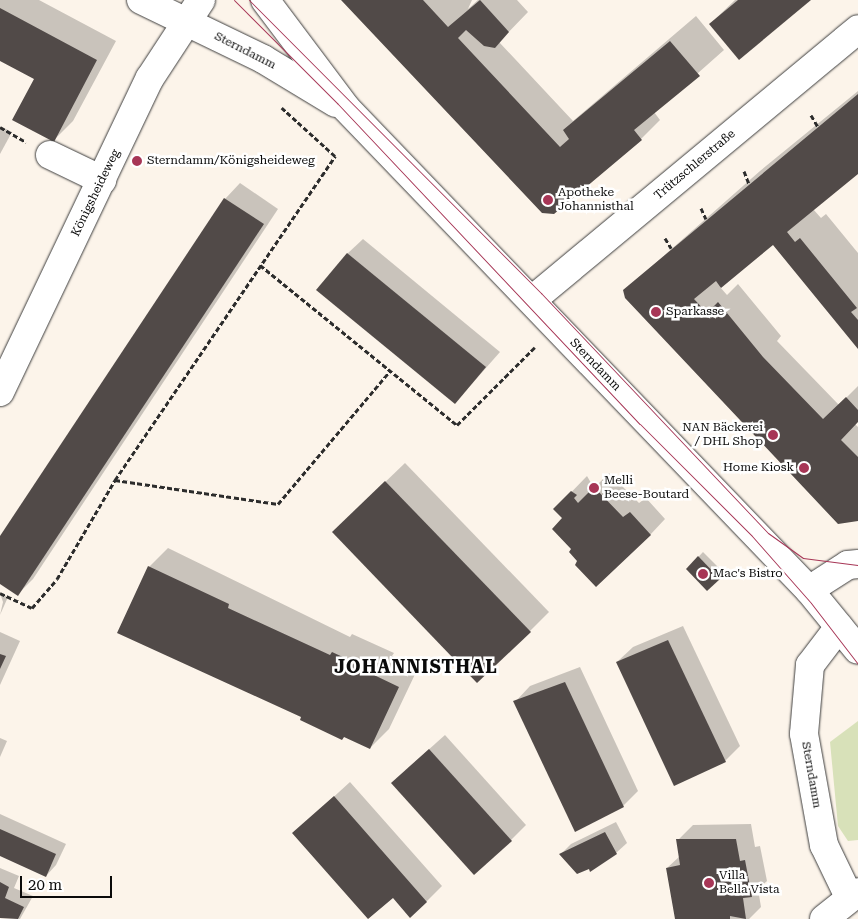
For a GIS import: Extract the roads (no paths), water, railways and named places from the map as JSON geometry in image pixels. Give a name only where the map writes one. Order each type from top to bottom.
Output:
[{"type":"street","name":"Sterndamm","points":[[141,0],[263,60],[346,108]]},
{"type":"street","name":"Königsheideweg","points":[[0,392],[150,78],[184,22],[201,0]]},
{"type":"street","name":"Sterndamm","points":[[265,0],[346,108],[810,590],[858,650]]},
{"type":"street","name":"Trützschlerstraße","points":[[532,300],[858,29]]},
{"type":"street","points":[[50,155],[102,180]]},
{"type":"street","points":[[810,590],[848,565],[858,564]]},
{"type":"street","name":"Sterndamm","points":[[839,627],[810,665],[804,734],[824,845],[853,894]]},
{"type":"street","points":[[824,919],[853,894]]},
{"type":"tram line","points":[[234,0],[337,103],[640,424],[752,536],[811,603],[858,664]]},
{"type":"tram line","points":[[249,0],[541,293],[768,533],[803,558],[858,565]]},
{"type":"place","name":"Sterndamm/Königsheideweg","points":[[137,161]]},
{"type":"place","name":"Apotheke Johannisthal","points":[[548,200]]},
{"type":"place","name":"Sparkasse","points":[[656,312]]},
{"type":"place","name":"NAN Bäckerei / DHL Shop","points":[[773,435]]},
{"type":"place","name":"Home Kiosk","points":[[804,468]]},
{"type":"place","name":"Melli Beese-Boutard","points":[[594,488]]},
{"type":"place","name":"Mac's Bistro","points":[[703,574]]},
{"type":"place","name":"Villa Bella Vista","points":[[709,883]]},
{"type":"district","name":"JOHANNISTHAL","points":[[416,667]]}]
